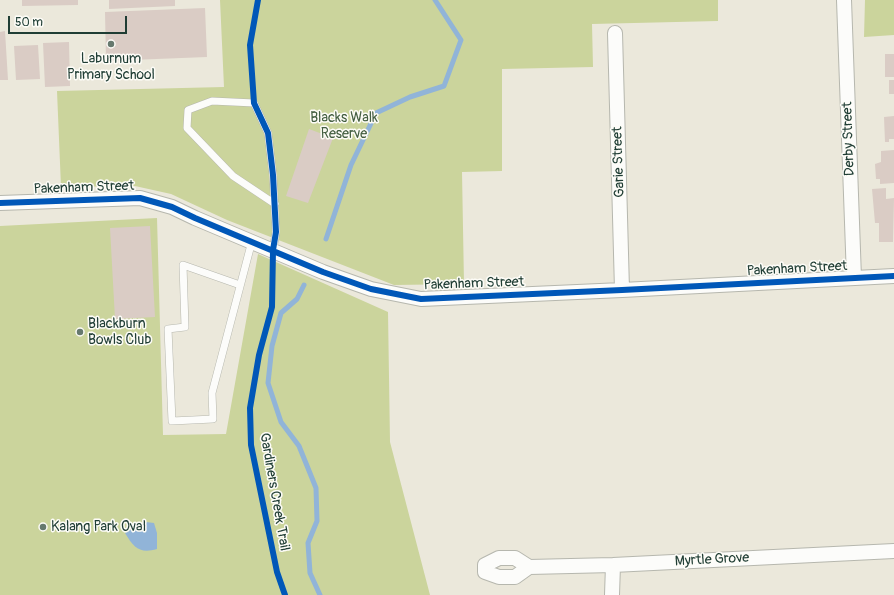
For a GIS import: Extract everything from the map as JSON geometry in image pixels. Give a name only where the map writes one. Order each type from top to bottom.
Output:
[{"type":"street","name":"Derby Street","points":[[844,0],[854,278]]},
{"type":"street","name":"Garie Street","points":[[615,33],[622,290]]},
{"type":"street","name":"Pakenham Street","points":[[0,203],[140,198],[172,207],[323,272],[371,289],[421,298],[622,290],[894,276]]},
{"type":"street","name":"Myrtle Grove","points":[[529,567],[613,565],[894,552]]},
{"type":"street","points":[[612,595],[613,565]]},
{"type":"lane","points":[[273,250],[276,232],[275,204],[268,134],[254,103],[212,101],[188,110],[187,128],[233,176],[275,204]]},
{"type":"lane","points":[[240,285],[183,265],[185,328],[168,329],[172,421],[213,419],[212,393],[252,241]]},
{"type":"green space","name":"Blacks Walk Reserve","points":[[220,0],[718,0],[718,21],[592,24],[593,67],[502,69],[502,171],[462,172],[464,284],[394,285],[227,220],[171,194],[135,186],[61,187],[57,91],[224,87]]},
{"type":"green space","points":[[865,0],[894,0],[894,35],[864,37]]},
{"type":"green space","points":[[157,218],[163,435],[226,434],[258,254],[388,312],[390,442],[430,595],[0,595],[0,226]]},
{"type":"water","points":[[146,522],[154,523],[157,533],[157,549],[146,551],[138,548],[131,543],[125,533]]},
{"type":"building","points":[[22,0],[78,0],[78,5],[22,6]]},
{"type":"building","points":[[109,0],[175,0],[175,6],[109,9]]},
{"type":"building","points":[[205,8],[207,57],[106,61],[105,12]]},
{"type":"building","points":[[5,31],[8,80],[0,80],[0,32]]},
{"type":"building","points":[[69,42],[70,86],[45,87],[43,43]]},
{"type":"building","points":[[38,45],[40,79],[16,80],[14,46]]},
{"type":"building","points":[[885,54],[894,54],[894,77],[885,77]]},
{"type":"building","points":[[889,80],[894,80],[894,94],[889,94]]},
{"type":"building","points":[[894,116],[894,139],[889,139],[889,142],[885,142],[884,117]]},
{"type":"building","points":[[309,129],[333,138],[308,203],[286,196]]},
{"type":"building","points":[[894,150],[894,183],[880,184],[880,179],[876,179],[875,164],[881,162],[881,151]]},
{"type":"building","points":[[886,188],[886,199],[894,198],[893,242],[879,242],[879,223],[875,223],[872,189]]},
{"type":"building","points":[[150,226],[155,317],[115,319],[110,228]]},
{"type":"waterway","points":[[326,239],[351,165],[376,113],[410,97],[444,86],[461,40],[435,0]]},
{"type":"waterway","points":[[304,285],[297,299],[281,313],[272,346],[268,383],[281,422],[299,446],[316,488],[317,521],[308,543],[310,573],[320,595]]},
{"type":"cycle path","name":"Gardiners Creek Trail","points":[[258,0],[250,45],[254,103],[268,133],[273,175],[276,232],[273,250],[272,307],[259,355],[250,408],[251,445],[277,572],[285,595]]},
{"type":"cycle path","points":[[0,203],[140,198],[172,207],[323,272],[371,289],[421,299],[894,276]]},
{"type":"place","name":"Laburnum Primary School","points":[[111,44]]},
{"type":"place","name":"Blackburn Bowls Club","points":[[80,332]]},
{"type":"place","name":"Kalang Park Oval","points":[[43,527]]}]
